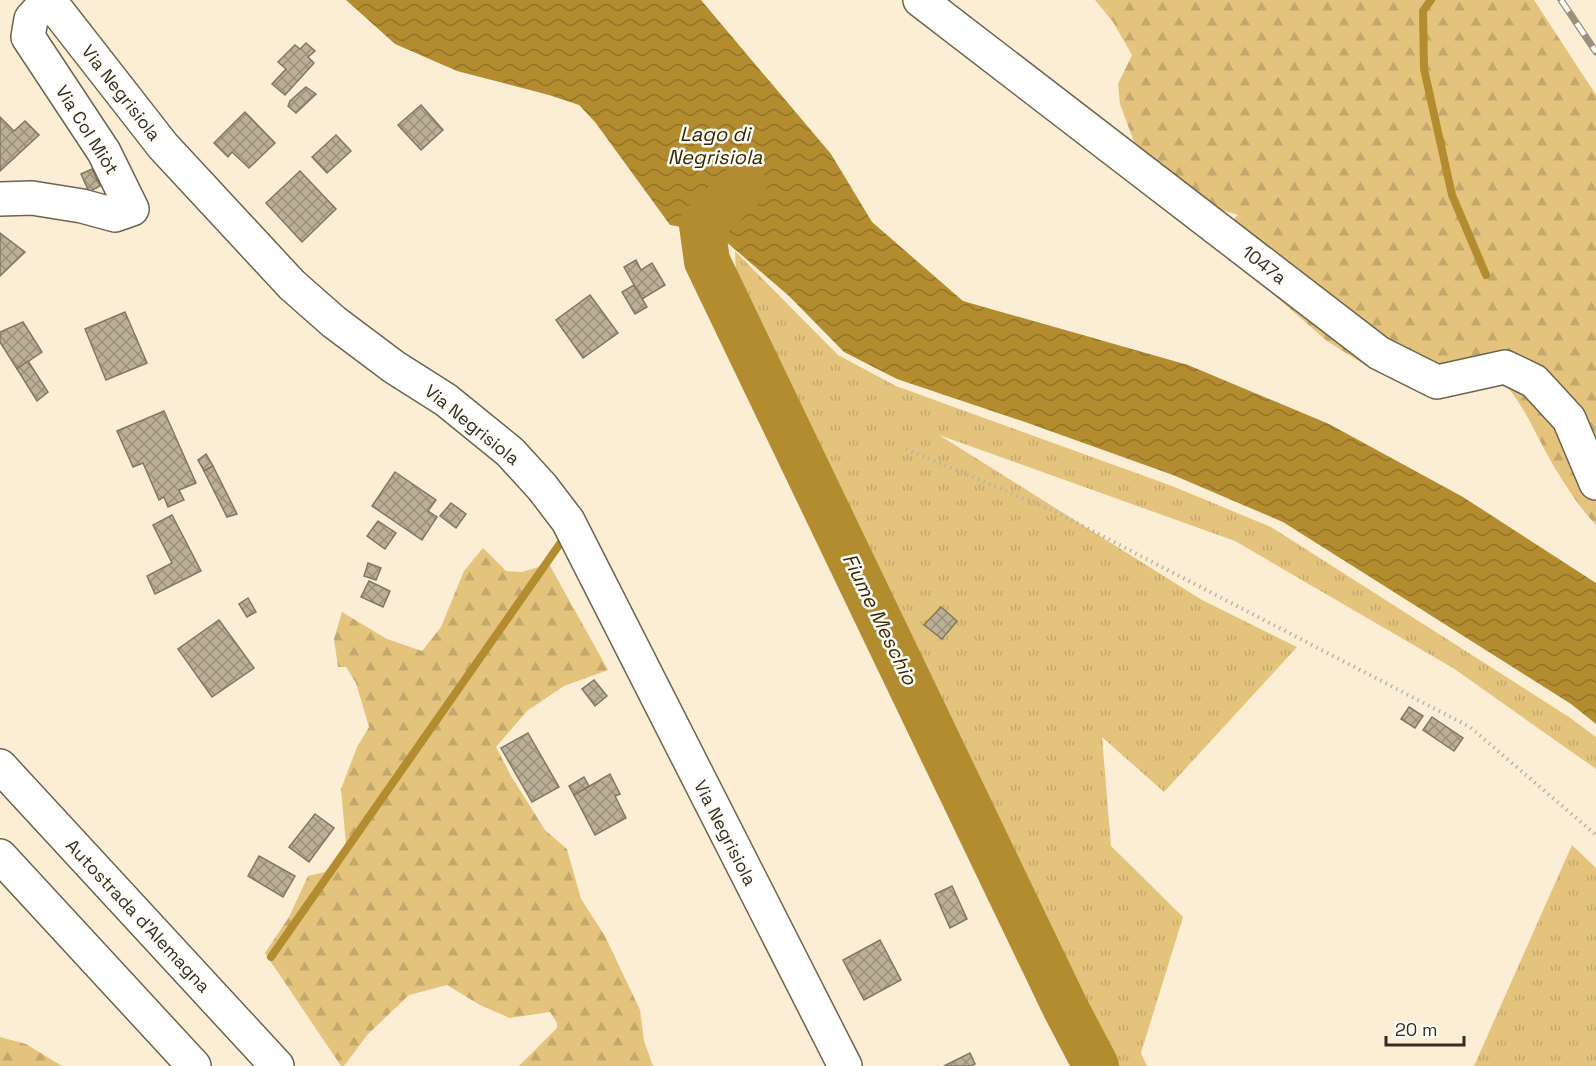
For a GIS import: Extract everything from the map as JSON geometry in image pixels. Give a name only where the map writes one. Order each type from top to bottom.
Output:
[{"type":"main road","name":"Via Col Miòt","points":[[0,199],[32,198],[82,206],[115,215],[132,208],[104,152],[28,37],[31,19],[49,0]]},
{"type":"main road","name":"Via Negrisiola","points":[[49,0],[163,146],[292,285],[334,322],[394,367],[446,400],[510,452],[542,487],[568,521],[844,1066]]},
{"type":"main road","name":"1047a","points":[[921,0],[1379,354],[1437,382],[1505,367],[1534,381],[1569,419],[1596,483]]},
{"type":"main road","name":"Autostrada d'Alemagna","points":[[0,766],[277,1066]]},
{"type":"main road","points":[[0,856],[194,1066]]},
{"type":"path","points":[[906,449],[1056,512],[1470,727],[1596,835]]},
{"type":"green space","points":[[1095,0],[1534,0],[1596,95],[1596,525],[1564,483],[1523,410],[1505,384],[1381,369],[1365,365],[1327,341],[1223,250],[1227,225],[1238,215],[1205,205],[1135,169],[1134,142],[1120,104],[1118,84],[1132,55],[1113,22]]},
{"type":"green space","points":[[735,251],[838,355],[896,386],[1172,486],[1271,527],[1569,717],[1596,737],[1596,769],[1453,668],[1235,541],[939,435],[1202,600],[1297,647],[1164,792],[1102,737],[1111,846],[1183,917],[1141,1053],[1147,1066],[1111,1066],[737,297]]},
{"type":"green space","points":[[483,548],[506,571],[522,572],[549,564],[608,670],[564,686],[527,711],[496,747],[511,776],[545,830],[567,849],[581,899],[605,936],[640,1010],[644,1041],[653,1066],[519,1066],[557,1028],[557,1023],[550,1012],[510,1018],[480,1005],[447,985],[409,995],[367,1035],[344,1066],[341,1066],[265,953],[289,917],[308,876],[325,872],[346,844],[341,789],[357,747],[369,727],[356,683],[346,667],[338,667],[334,639],[342,612],[387,639],[422,651],[441,627],[464,571]]},
{"type":"green space","points":[[1572,845],[1596,868],[1596,1066],[1474,1066]]},
{"type":"green space","points":[[0,1037],[26,1044],[62,1066],[0,1066]]},
{"type":"water","name":"Lago di Negrisiola","points":[[346,0],[701,0],[831,154],[872,222],[963,301],[1188,365],[1329,424],[1463,497],[1596,583],[1596,724],[1571,704],[1283,522],[1173,475],[897,379],[844,352],[789,296],[716,233],[670,225],[595,122],[579,105],[457,71],[395,44]]},
{"type":"building","points":[[306,43],[315,51],[308,57],[314,63],[285,95],[272,84],[286,69],[278,62],[295,45],[300,49]]},
{"type":"building","points":[[306,87],[316,94],[296,113],[288,106],[290,101]]},
{"type":"building","points":[[421,105],[443,130],[421,150],[398,125]]},
{"type":"building","points":[[245,112],[275,143],[249,168],[232,152],[228,157],[214,143]]},
{"type":"building","points":[[0,117],[14,131],[25,121],[39,135],[0,171]]},
{"type":"building","points":[[336,135],[351,151],[327,173],[312,157]]},
{"type":"building","points":[[92,169],[100,186],[89,192],[81,174]]},
{"type":"building","points":[[300,171],[336,209],[302,242],[266,203]]},
{"type":"building","points":[[0,233],[25,252],[0,276]]},
{"type":"building","points":[[636,260],[641,270],[652,263],[665,285],[642,299],[624,267]]},
{"type":"building","points":[[634,285],[647,307],[635,314],[622,292]]},
{"type":"building","points":[[590,295],[618,333],[583,358],[556,320]]},
{"type":"building","points":[[125,312],[147,363],[106,380],[85,329]]},
{"type":"building","points":[[23,322],[42,352],[17,369],[0,342],[0,332]]},
{"type":"building","points":[[28,361],[48,392],[37,401],[17,369]]},
{"type":"building","points":[[164,411],[196,483],[179,490],[184,500],[168,507],[164,497],[159,500],[143,463],[133,467],[117,431]]},
{"type":"building","points":[[206,454],[213,466],[204,471],[198,460]]},
{"type":"building","points":[[213,466],[237,514],[227,517],[204,471]]},
{"type":"building","points":[[395,472],[436,500],[428,511],[437,517],[422,540],[372,506]]},
{"type":"building","points":[[451,503],[466,514],[456,528],[440,516]]},
{"type":"building","points":[[172,515],[201,571],[155,594],[147,576],[172,563],[153,525]]},
{"type":"building","points":[[378,521],[396,533],[385,549],[367,536]]},
{"type":"building","points":[[368,563],[381,568],[376,580],[364,576]]},
{"type":"building","points":[[369,581],[390,591],[383,607],[361,597]]},
{"type":"building","points":[[248,598],[256,612],[247,617],[239,604]]},
{"type":"building","points":[[941,607],[957,621],[942,639],[924,625]]},
{"type":"building","points":[[219,620],[254,668],[212,697],[178,649]]},
{"type":"building","points":[[594,680],[607,696],[595,706],[582,689]]},
{"type":"building","points":[[1409,707],[1423,716],[1415,728],[1401,719]]},
{"type":"building","points":[[1432,717],[1463,738],[1454,751],[1423,730]]},
{"type":"building","points":[[528,733],[559,787],[532,802],[501,748]]},
{"type":"building","points":[[610,774],[620,794],[615,796],[626,818],[595,835],[574,795]]},
{"type":"building","points":[[584,777],[589,786],[574,795],[569,786]]},
{"type":"building","points":[[315,814],[334,828],[309,862],[289,847]]},
{"type":"building","points":[[259,856],[295,876],[283,897],[248,876]]},
{"type":"building","points":[[952,886],[967,919],[950,928],[935,894]]},
{"type":"building","points":[[880,940],[901,980],[864,1000],[843,960]]},
{"type":"building","points":[[970,1053],[975,1064],[971,1066],[944,1066]]},
{"type":"waterway","points":[[1431,0],[1423,11],[1424,69],[1452,195],[1486,275]]},
{"type":"waterway","name":"Fiume Meschio","points":[[744,185],[702,225],[707,261],[1065,1007],[1096,1066]]},
{"type":"waterway","points":[[271,957],[566,535]]},
{"type":"railway","points":[[1561,0],[1596,52]]}]
